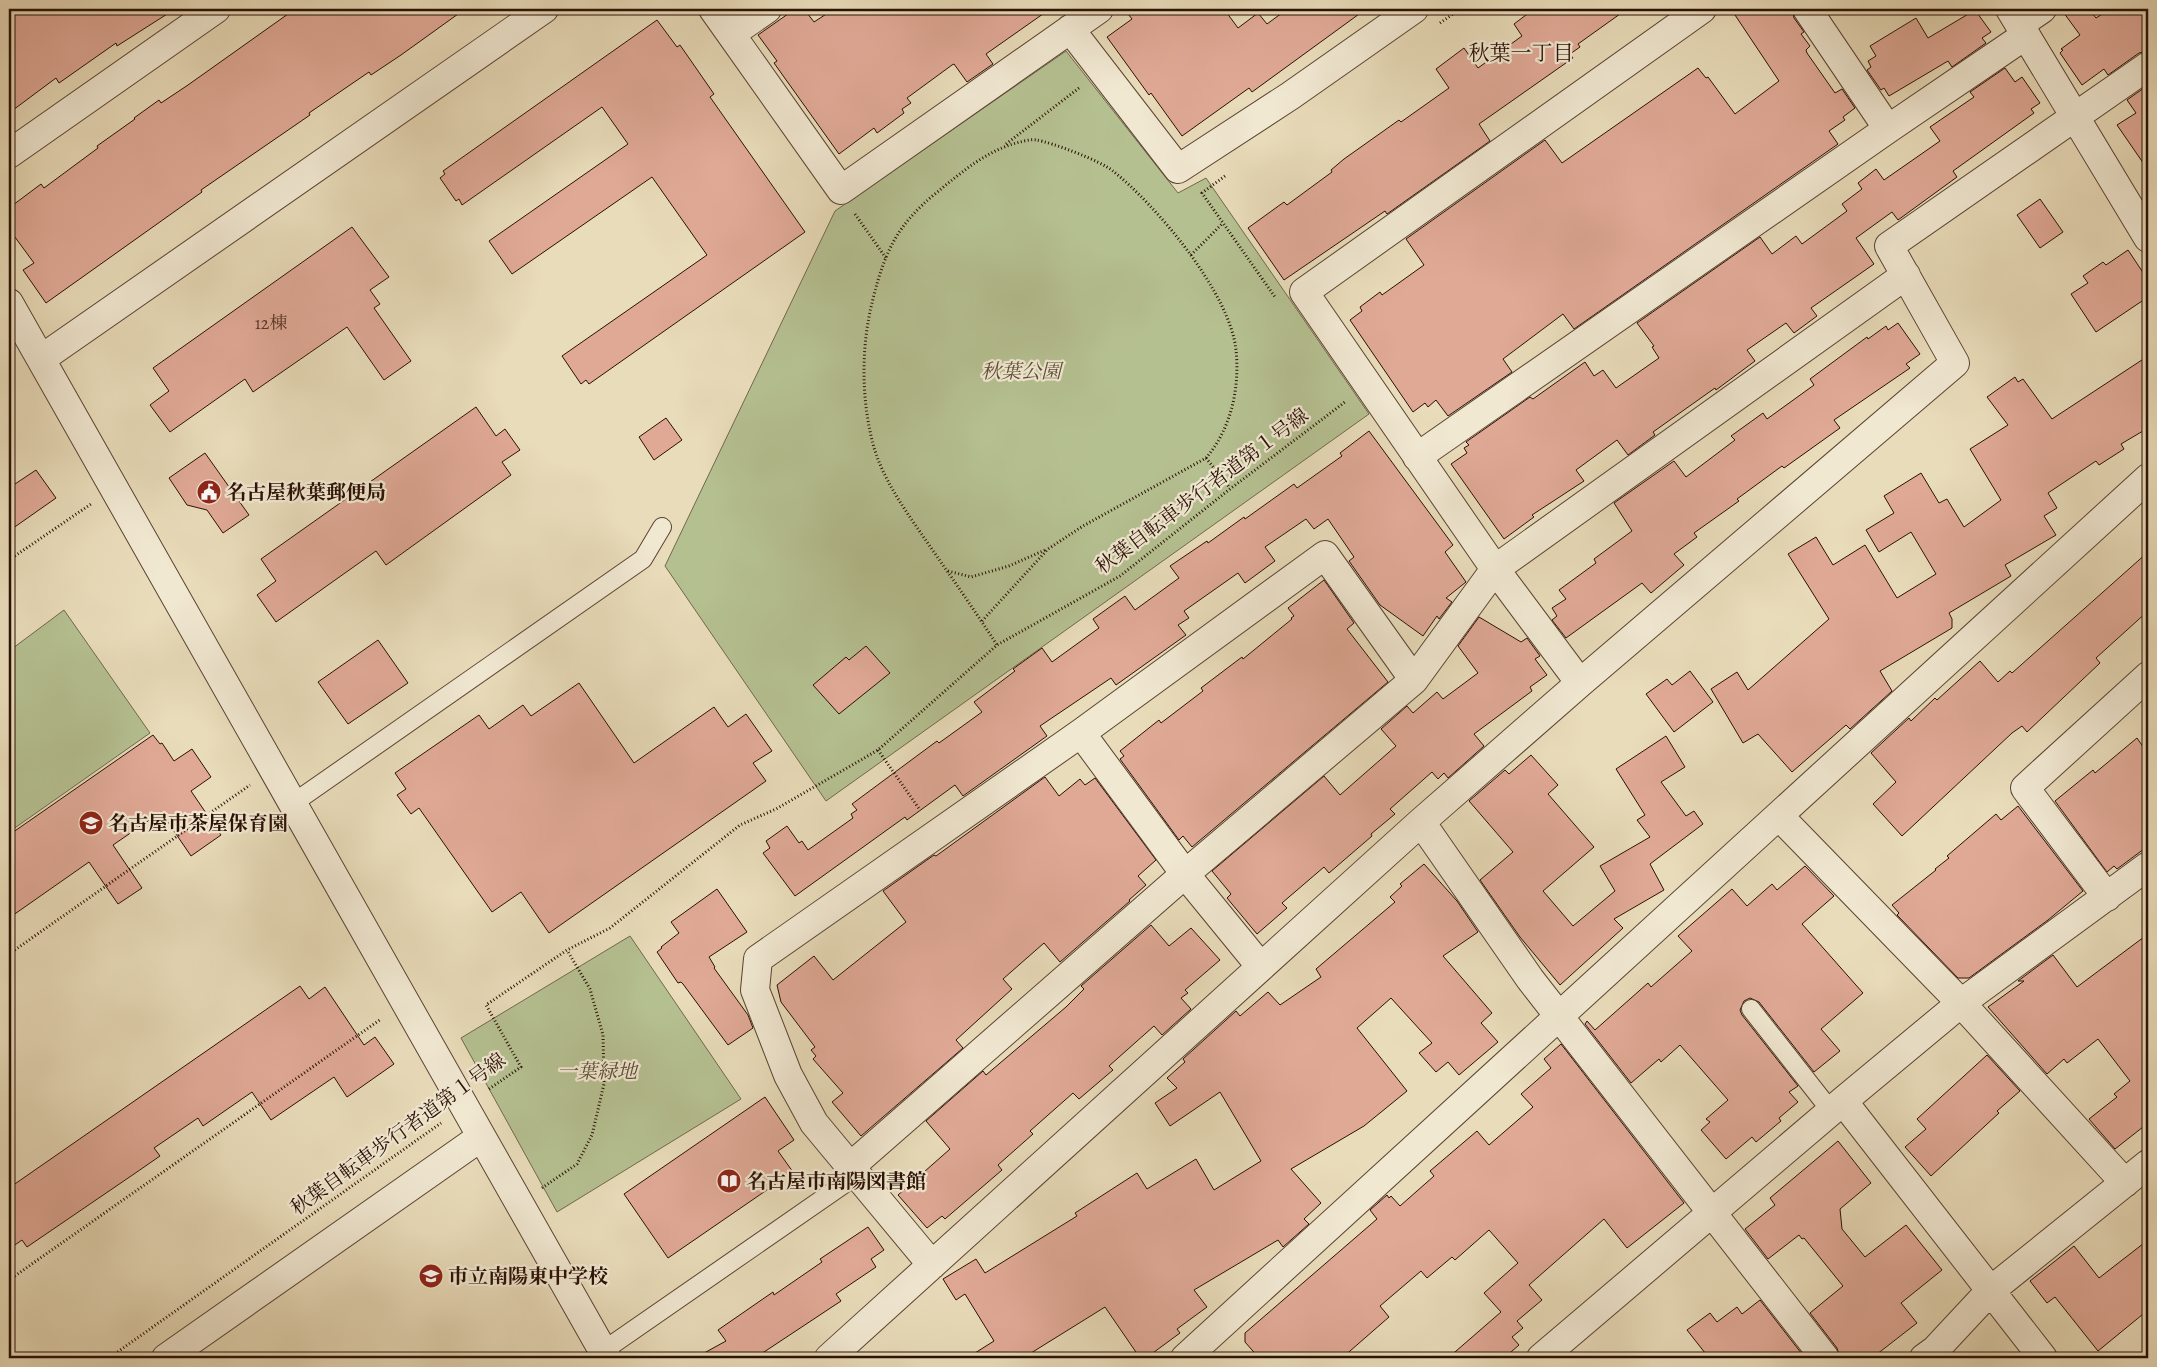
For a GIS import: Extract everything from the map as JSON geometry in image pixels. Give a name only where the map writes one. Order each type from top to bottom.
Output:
[{"type":"street","points":[[9,154],[216,9]]},
{"type":"street","points":[[41,359],[544,9]]},
{"type":"street","points":[[713,9],[841,190],[1099,9]]},
{"type":"street","points":[[731,34],[767,9]]},
{"type":"street","points":[[1070,28],[1178,169],[1290,96],[1414,9]]},
{"type":"street","points":[[1580,683],[1495,569],[1304,292],[1702,9]]},
{"type":"street","points":[[1807,9],[1888,129]]},
{"type":"street","points":[[1417,457],[1888,129],[2019,23],[2042,9]]},
{"type":"street","points":[[2019,23],[2148,238]]},
{"type":"street","points":[[829,1358],[1421,822],[1580,683],[1955,363],[1889,246],[2148,66]]},
{"type":"street","points":[[853,1171],[1185,874],[1414,680],[1495,569],[1906,275]]},
{"type":"street","points":[[9,303],[605,1355]]},
{"type":"street","points":[[1186,1358],[2148,478]]},
{"type":"street","points":[[932,1265],[814,1123],[788,1075],[754,990],[758,959],[936,833],[1081,734],[1325,555],[1414,680]]},
{"type":"street","points":[[2106,897],[2025,788],[2148,676]]},
{"type":"street","points":[[1081,734],[1185,874],[1261,967]]},
{"type":"street","points":[[1779,816],[1961,1003],[2125,1183]]},
{"type":"street","points":[[1421,822],[1530,979],[1825,1358]]},
{"type":"street","points":[[1542,1358],[1837,1106],[1961,1003],[2148,866]]},
{"type":"street","points":[[1837,1106],[2043,1358]]},
{"type":"street","points":[[166,1358],[481,1137]]},
{"type":"street","points":[[1924,1358],[1936,1350],[1990,1291],[2148,1164]]},
{"type":"lane","points":[[292,804],[643,559],[662,527]]},
{"type":"lane","points":[[1751,1009],[1837,1106]]},
{"type":"lane","points":[[605,1355],[853,1171]]},
{"type":"path","points":[[1436,26],[1460,9]]},
{"type":"path","points":[[997,645],[890,485],[874,446],[866,401],[864,360],[868,319],[880,273],[897,233],[920,206],[970,165],[1004,146],[1102,71]]},
{"type":"path","points":[[948,572],[971,577],[1009,566],[1048,548],[1083,526],[1206,458],[1216,446],[1230,420],[1236,384],[1236,349],[1227,316],[1191,255],[1147,202],[1111,169],[1065,149],[1034,139],[1004,146]]},
{"type":"path","points":[[1226,176],[1202,193],[1277,300]]},
{"type":"path","points":[[841,190],[865,230],[886,258]]},
{"type":"path","points":[[1191,255],[1223,223]]},
{"type":"path","name":"秋葉自転車歩行者道第１号線","points":[[109,1358],[521,1066],[486,1005],[567,950],[610,928],[740,825],[776,810],[878,750],[997,645],[1120,576],[1230,488],[1368,385]]},
{"type":"path","points":[[1206,458],[1230,488]]},
{"type":"path","points":[[9,560],[94,502]]},
{"type":"path","points":[[982,621],[1048,548]]},
{"type":"path","points":[[878,750],[936,833]]},
{"type":"path","points":[[9,954],[254,782]]},
{"type":"path","points":[[520,1203],[577,1164],[592,1135],[604,1084],[603,1035],[590,989],[567,950]]},
{"type":"path","points":[[9,1280],[388,1014]]},
{"type":"green space","name":"秋葉公園","points":[[1066,51],[1178,193],[1206,178],[1369,414],[826,801],[665,566],[835,211]]},
{"type":"green space","points":[[64,610],[150,733],[9,832],[9,651]]},
{"type":"green space","name":"一葉緑地","points":[[630,936],[741,1099],[557,1212],[461,1038]]},
{"type":"building","points":[[9,9],[175,9],[117,46],[116,43],[59,83],[56,78],[9,113]]},
{"type":"building","points":[[295,9],[465,9],[371,75],[369,72],[309,113],[310,115],[201,190],[202,192],[46,303],[23,270],[34,263],[9,229],[9,208],[41,184],[44,188],[159,100],[161,103],[188,85]]},
{"type":"building","points":[[795,9],[804,9],[814,22],[834,9],[1050,9],[986,54],[993,64],[967,82],[954,64],[952,65],[907,98],[911,103],[902,109],[904,113],[877,133],[874,128],[839,154],[774,63],[777,61],[758,35]]},
{"type":"building","points":[[1124,9],[1224,9],[1238,28],[1258,13],[1267,24],[1286,10],[1289,14],[1294,9],[1366,9],[1252,92],[1249,88],[1182,136],[1151,93],[1149,95],[1107,37],[1132,19]]},
{"type":"building","points":[[1534,9],[1627,9],[1578,44],[1580,47],[1570,54],[1573,58],[1479,124],[1490,141],[1387,214],[1385,211],[1284,280],[1248,228],[1284,202],[1287,205],[1332,172],[1331,170],[1344,159],[1449,88],[1436,69],[1464,48],[1478,68],[1522,36],[1514,24]]},
{"type":"building","points":[[1731,9],[1792,9],[1794,18],[1804,32],[1801,34],[1810,46],[1806,50],[1807,53],[1835,93],[1842,89],[1855,108],[1843,117],[1845,120],[1829,131],[1838,144],[1574,329],[1563,314],[1503,359],[1512,372],[1448,416],[1436,400],[1428,407],[1425,403],[1413,412],[1350,320],[1362,311],[1360,307],[1380,292],[1382,295],[1424,265],[1406,239],[1545,140],[1562,163],[1698,68],[1706,78],[1708,77],[1735,114],[1779,81]]},
{"type":"building","points":[[2061,9],[2089,9],[2096,18],[2110,9],[2148,9],[2148,51],[2139,53],[2108,75],[2104,69],[2082,85],[2060,53],[2063,50],[2061,49],[2080,35]]},
{"type":"building","points":[[1975,10],[1991,32],[1982,38],[1986,43],[1952,67],[1948,61],[1889,96],[1884,88],[1881,90],[1867,70],[1871,67],[1868,61],[1876,56],[1870,46],[1916,18],[1928,38]]},
{"type":"building","points":[[657,20],[677,47],[680,45],[714,94],[710,97],[805,232],[589,384],[586,380],[581,384],[562,356],[707,255],[652,177],[512,274],[489,241],[628,144],[602,107],[462,205],[459,199],[456,201],[440,178],[445,174],[443,171]]},
{"type":"building","points":[[2005,68],[2015,82],[2022,77],[2040,103],[2031,109],[2034,113],[1953,171],[1957,177],[1898,220],[1892,212],[1856,238],[1874,264],[1811,308],[1817,316],[1794,333],[1786,323],[1747,350],[1755,361],[1716,390],[1715,388],[1653,432],[1655,435],[1628,455],[1617,440],[1576,470],[1584,481],[1532,515],[1534,517],[1504,539],[1451,464],[1467,453],[1464,448],[1469,445],[1466,442],[1530,397],[1533,399],[1585,362],[1594,376],[1603,370],[1616,388],[1659,358],[1652,347],[1654,346],[1637,323],[1760,237],[1772,254],[1796,236],[1802,244],[1847,211],[1842,204],[1862,189],[1858,183],[1876,169],[1884,180],[1940,141],[1930,127],[1974,97],[1970,92]]},
{"type":"building","points":[[2148,85],[2148,170],[2117,125],[2136,113],[2127,100]]},
{"type":"building","points":[[2040,199],[2063,232],[2040,248],[2017,215]]},
{"type":"building","points":[[352,227],[389,277],[370,290],[380,304],[374,308],[411,361],[384,380],[347,327],[253,392],[245,379],[170,432],[150,405],[169,391],[153,368]]},
{"type":"building","points":[[2128,250],[2148,280],[2148,297],[2096,332],[2071,294],[2088,283],[2083,276],[2103,262],[2106,265]]},
{"type":"building","points":[[1898,323],[1920,354],[1906,364],[1910,368],[1834,420],[1840,428],[1784,468],[1782,466],[1737,499],[1739,501],[1694,533],[1697,537],[1674,554],[1684,565],[1651,593],[1642,583],[1566,638],[1552,620],[1557,616],[1552,608],[1566,599],[1559,590],[1596,563],[1594,559],[1632,531],[1614,503],[1674,461],[1686,477],[1735,440],[1731,436],[1763,413],[1767,419],[1814,385],[1810,379],[1867,337],[1868,339],[1886,326],[1888,330]]},
{"type":"building","points":[[2148,356],[2148,428],[2121,444],[2124,449],[2099,465],[2096,461],[2048,493],[2057,508],[2044,516],[2056,535],[2005,565],[2011,576],[1949,613],[1952,619],[1952,628],[1880,671],[1892,691],[1850,729],[1846,725],[1792,772],[1758,734],[1743,743],[1711,689],[1737,672],[1748,690],[1829,619],[1788,554],[1816,537],[1833,565],[1865,545],[1897,598],[1936,574],[1911,532],[1879,552],[1866,530],[1894,513],[1884,496],[1921,473],[1939,503],[1947,499],[1964,527],[2001,500],[1970,449],[2008,425],[1987,397],[2015,377],[2018,382],[2023,379],[2052,419]]},
{"type":"building","points":[[476,407],[496,436],[505,429],[520,450],[502,462],[511,475],[386,565],[376,551],[276,622],[257,595],[276,581],[261,559]]},
{"type":"building","points":[[666,418],[682,440],[654,460],[639,437]]},
{"type":"building","points":[[1369,431],[1453,545],[1445,552],[1466,582],[1446,598],[1452,602],[1439,619],[1437,616],[1423,636],[1380,605],[1349,561],[1354,557],[1328,519],[1314,529],[1306,519],[1265,547],[1275,561],[1245,583],[1238,573],[1184,611],[1189,618],[1178,625],[1186,635],[1116,685],[1111,678],[1040,726],[1047,736],[963,796],[955,785],[907,820],[905,817],[795,896],[763,853],[770,848],[766,841],[787,826],[799,843],[802,841],[808,850],[853,818],[851,814],[857,810],[852,804],[937,741],[939,743],[982,712],[974,702],[1015,671],[1013,669],[1042,648],[1052,662],[1099,628],[1093,619],[1125,596],[1135,610],[1179,578],[1170,566],[1207,541],[1208,543],[1244,517],[1245,519],[1294,484],[1297,488],[1342,456],[1340,453]]},
{"type":"building","points":[[205,453],[249,515],[223,533],[207,510],[187,505],[169,478]]},
{"type":"building","points":[[36,470],[56,498],[9,531],[9,488]]},
{"type":"building","points":[[2148,552],[2148,611],[2096,658],[2100,663],[2027,732],[2022,726],[2012,733],[1902,836],[1873,804],[1896,782],[1871,753],[1909,718],[1911,721],[1935,698],[1937,700],[1980,661],[1998,682],[2010,671],[2012,673]]},
{"type":"building","points":[[1324,580],[1354,623],[1347,629],[1388,682],[1192,847],[1183,836],[1179,840],[1120,759],[1124,756],[1120,751],[1159,720],[1161,723],[1203,691],[1201,688],[1242,657],[1243,659],[1292,619],[1294,616],[1288,608]]},
{"type":"building","points":[[1479,617],[1521,642],[1527,638],[1540,656],[1535,659],[1547,675],[1530,687],[1532,691],[1474,734],[1484,746],[1448,778],[1444,773],[1438,779],[1432,772],[1390,809],[1395,814],[1371,834],[1372,836],[1329,873],[1324,867],[1282,903],[1287,908],[1257,934],[1227,898],[1231,894],[1212,871],[1324,776],[1340,795],[1396,746],[1381,729],[1407,706],[1413,713],[1437,692],[1443,699],[1478,673],[1458,646]]},
{"type":"building","points":[[378,640],[408,683],[348,724],[318,682]]},
{"type":"building","points":[[866,646],[890,673],[839,714],[813,685],[846,657],[849,660]]},
{"type":"building","points":[[1690,671],[1713,702],[1674,732],[1646,694],[1667,679],[1672,685]]},
{"type":"building","points":[[579,683],[634,763],[714,707],[728,727],[746,714],[772,751],[753,763],[766,781],[549,933],[521,892],[492,912],[419,808],[411,814],[397,795],[406,789],[395,773],[479,715],[489,729],[523,705],[531,716]]},
{"type":"building","points":[[153,735],[160,744],[162,743],[174,761],[192,749],[211,777],[191,791],[221,835],[191,856],[161,812],[113,845],[142,888],[118,904],[89,862],[9,918],[9,835]]},
{"type":"building","points":[[1666,736],[1685,767],[1661,782],[1686,816],[1694,811],[1703,824],[1650,864],[1664,890],[1614,919],[1623,928],[1560,985],[1520,937],[1480,880],[1513,852],[1469,801],[1505,770],[1509,774],[1531,755],[1558,785],[1548,794],[1594,847],[1543,891],[1573,926],[1615,891],[1600,866],[1650,837],[1637,820],[1645,815],[1616,769]]},
{"type":"building","points":[[2137,738],[2148,754],[2148,846],[2117,869],[2114,866],[2107,872],[2055,801],[2093,770],[2095,773]]},
{"type":"building","points":[[1045,777],[1059,796],[1080,779],[1085,785],[1095,778],[1156,860],[1138,876],[1146,885],[1060,962],[1044,943],[1003,979],[1012,989],[956,1040],[963,1048],[861,1136],[832,1102],[843,1093],[813,1059],[816,1056],[811,1050],[815,1047],[781,1002],[777,985],[814,956],[833,980],[906,922],[883,891],[934,855],[936,856]]},
{"type":"building","points":[[2018,806],[2083,891],[2048,920],[1969,978],[1958,978],[1897,915],[1899,913],[1892,905],[1936,870],[1949,858],[1947,856],[1996,814],[2001,820]]},
{"type":"building","points":[[1424,864],[1457,901],[1478,932],[1443,956],[1492,1013],[1481,1023],[1498,1042],[1459,1075],[1448,1062],[1436,1072],[1419,1053],[1432,1043],[1391,998],[1357,1028],[1407,1091],[1364,1126],[1291,1169],[1321,1203],[1304,1219],[1309,1224],[1283,1247],[1278,1240],[1194,1290],[1207,1307],[1177,1329],[1180,1333],[1146,1358],[1140,1358],[1105,1307],[1023,1358],[967,1358],[994,1341],[965,1294],[956,1300],[943,1279],[976,1259],[985,1273],[1077,1216],[1075,1213],[1137,1173],[1147,1189],[1196,1159],[1214,1190],[1261,1161],[1220,1092],[1170,1126],[1155,1103],[1177,1088],[1167,1078],[1185,1062],[1183,1059],[1236,1011],[1240,1016],[1268,992],[1280,1005],[1321,977],[1316,969],[1395,902],[1390,897],[1402,886],[1400,884]]},
{"type":"building","points":[[1805,866],[1834,896],[1802,924],[1863,993],[1821,1029],[1840,1051],[1814,1072],[1759,1002],[1750,998],[1744,1001],[1740,1010],[1742,1015],[1798,1086],[1789,1092],[1798,1102],[1779,1118],[1781,1121],[1756,1142],[1752,1137],[1726,1159],[1701,1130],[1710,1122],[1706,1119],[1728,1100],[1680,1045],[1661,1062],[1659,1059],[1631,1083],[1585,1024],[1587,1021],[1595,1030],[1648,983],[1651,987],[1692,951],[1678,936],[1732,889],[1747,906],[1772,884],[1777,890]]},
{"type":"building","points":[[717,889],[747,932],[709,957],[714,968],[748,1015],[753,1028],[728,1045],[683,984],[681,982],[678,983],[657,952],[679,933],[671,922]]},
{"type":"building","points":[[1151,925],[1169,946],[1191,928],[1220,960],[1185,990],[1188,993],[1181,998],[1191,1009],[1162,1035],[1154,1026],[1109,1066],[1113,1070],[1079,1099],[1073,1093],[1030,1131],[1033,1134],[998,1165],[1002,1170],[945,1219],[942,1216],[927,1228],[898,1195],[950,1149],[926,1121],[983,1071],[986,1075],[1066,1007],[1084,989],[1081,986]]},
{"type":"building","points":[[2148,934],[2148,1123],[2115,1149],[2089,1119],[2117,1097],[2114,1094],[2130,1081],[2098,1039],[2067,1063],[2064,1059],[2047,1074],[1988,1007],[2024,981],[2018,981],[2053,955],[2077,987]]},
{"type":"building","points":[[300,986],[309,999],[325,987],[364,1045],[375,1037],[394,1064],[347,1097],[334,1077],[271,1120],[252,1092],[203,1126],[198,1118],[154,1148],[160,1156],[27,1247],[22,1240],[9,1249],[9,1188]]},
{"type":"building","points":[[1561,1044],[1684,1203],[1627,1248],[1604,1219],[1529,1285],[1542,1300],[1517,1321],[1523,1328],[1512,1337],[1519,1345],[1504,1358],[1448,1358],[1501,1312],[1484,1293],[1518,1263],[1489,1230],[1455,1260],[1452,1257],[1427,1278],[1421,1271],[1380,1306],[1389,1317],[1342,1358],[1259,1358],[1245,1342],[1245,1333],[1377,1219],[1370,1210],[1387,1195],[1389,1198],[1391,1196],[1400,1206],[1434,1176],[1430,1171],[1477,1131],[1489,1145],[1533,1107],[1521,1094],[1551,1068],[1544,1059]]},
{"type":"building","points":[[1987,1055],[2020,1091],[1931,1176],[1905,1147],[1926,1129],[1917,1119]]},
{"type":"building","points":[[765,1097],[794,1140],[778,1151],[793,1172],[668,1258],[624,1194]]},
{"type":"building","points":[[1838,1141],[1871,1183],[1840,1209],[1842,1229],[1865,1257],[1906,1225],[1942,1270],[1901,1303],[1917,1323],[1872,1358],[1840,1358],[1837,1348],[1810,1313],[1843,1286],[1804,1238],[1802,1239],[1799,1235],[1768,1259],[1745,1229],[1775,1205],[1770,1198]]},
{"type":"building","points":[[868,1227],[884,1250],[871,1259],[876,1267],[836,1294],[841,1301],[755,1358],[695,1358],[726,1341],[718,1330],[773,1292],[774,1295],[822,1262],[820,1259]]},
{"type":"building","points":[[2148,1240],[2148,1310],[2098,1351],[2055,1297],[2047,1303],[2030,1281],[2074,1246],[2099,1278]]},
{"type":"building","points":[[1760,1300],[1805,1358],[1709,1358],[1687,1330],[1710,1313],[1717,1322],[1737,1307],[1742,1314]]},
{"type":"place","name":"名古屋秋葉郵便局","points":[[209,492]]},
{"type":"place","name":"名古屋市茶屋保育園","points":[[91,823]]},
{"type":"place","name":"名古屋市南陽図書館","points":[[729,1181]]},
{"type":"place","name":"市立南陽東中学校","points":[[431,1276]]},
{"type":"district","name":"秋葉一丁目","points":[[1521,53]]}]
